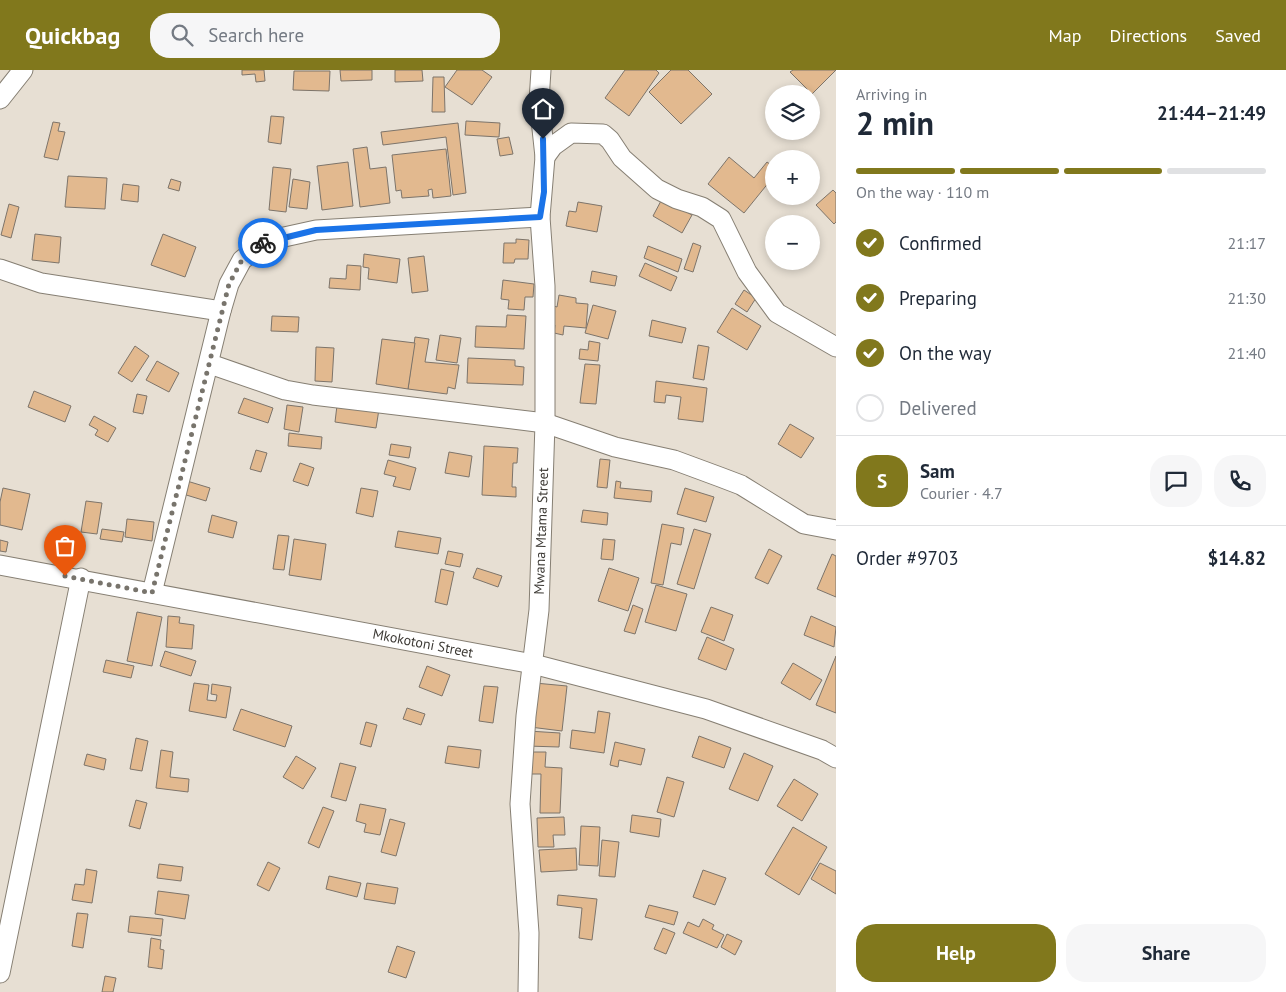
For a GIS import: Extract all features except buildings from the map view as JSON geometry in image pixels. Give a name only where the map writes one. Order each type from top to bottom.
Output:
[{"type":"street","points":[[0,99],[23,70]]},
{"type":"street","name":"Mwana Mtama Street","points":[[528,992],[529,933],[520,804],[526,716],[539,610],[545,423],[545,286],[540,217],[545,157],[538,71]]},
{"type":"street","points":[[545,157],[553,146],[571,133],[602,134],[610,140],[622,158],[657,189],[702,207],[721,219],[747,272],[777,313],[836,347]]},
{"type":"street","points":[[152,593],[210,364],[221,311],[229,284],[242,260],[266,241],[316,230],[540,217]]},
{"type":"street","points":[[0,269],[41,283],[221,311]]},
{"type":"street","points":[[210,364],[285,390],[545,423],[615,447],[674,460],[741,485],[804,524],[836,530]]},
{"type":"street","name":"Mkokotoni Street","points":[[0,565],[81,578],[533,664],[706,710],[822,750],[836,758]]},
{"type":"street","points":[[0,973],[81,578]]},
{"type":"way so far","points":[[65,576],[152,593],[229,284],[242,260],[263,243]]},
{"type":"route","points":[[263,243],[316,230],[540,217],[544,192],[545,157],[543,139]]}]
